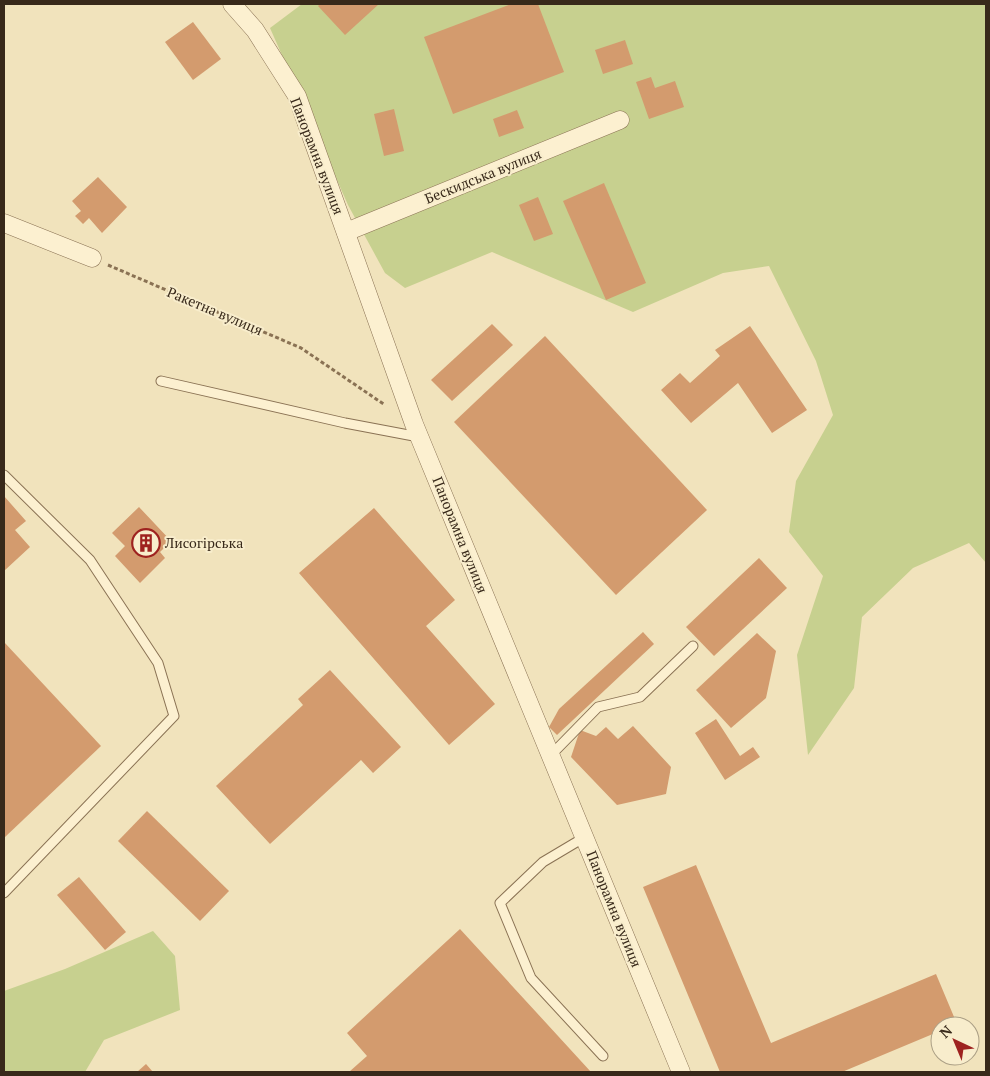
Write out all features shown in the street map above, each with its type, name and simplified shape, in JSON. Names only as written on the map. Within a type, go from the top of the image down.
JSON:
[{"type":"street","name":"Панорамна вулиця","points":[[232,4],[255,30],[296,96],[417,431],[680,1072]]},
{"type":"street","name":"Бескидська вулиця","points":[[346,232],[620,120]]},
{"type":"street","points":[[4,223],[92,258]]},
{"type":"lane","points":[[161,381],[345,424],[417,431]]},
{"type":"lane","points":[[4,476],[90,560],[158,663],[174,716],[4,892]]},
{"type":"lane","points":[[551,755],[598,708],[640,697],[693,646]]},
{"type":"lane","points":[[585,837],[543,862],[500,903],[531,978],[603,1056]]},
{"type":"path","name":"Ракетна вулиця","points":[[92,258],[301,348],[417,431]]},
{"type":"green space","points":[[302,4],[986,4],[986,563],[969,543],[913,568],[862,617],[854,688],[808,755],[797,655],[823,576],[789,532],[796,481],[833,415],[816,361],[769,266],[723,273],[633,312],[492,252],[405,288],[385,273],[348,205],[270,28]]},
{"type":"green space","points":[[153,931],[175,956],[180,1010],[104,1040],[85,1072],[4,1072],[4,991],[65,969]]},
{"type":"building","points":[[320,4],[379,4],[345,35],[318,6]]},
{"type":"building","points":[[511,4],[538,4],[564,72],[453,114],[424,37]]},
{"type":"building","points":[[193,22],[221,59],[193,80],[165,42]]},
{"type":"building","points":[[625,40],[633,64],[603,74],[595,50]]},
{"type":"building","points":[[651,77],[655,88],[675,81],[684,107],[649,119],[636,82]]},
{"type":"building","points":[[394,109],[404,151],[384,156],[374,114]]},
{"type":"building","points":[[517,110],[524,128],[499,137],[493,119]]},
{"type":"building","points":[[98,177],[127,207],[102,233],[89,218],[83,224],[75,216],[81,211],[72,201]]},
{"type":"building","points":[[604,183],[646,283],[606,300],[563,201]]},
{"type":"building","points":[[538,197],[553,234],[534,241],[519,205]]},
{"type":"building","points":[[492,324],[513,345],[452,401],[431,380]]},
{"type":"building","points":[[750,326],[807,410],[772,433],[738,383],[691,423],[661,390],[680,373],[690,383],[720,356],[715,350]]},
{"type":"building","points":[[545,336],[707,510],[616,595],[454,422]]},
{"type":"building","points":[[4,496],[26,521],[15,530],[30,547],[4,571]]},
{"type":"building","name":"Лисогірська","points":[[139,507],[171,541],[160,552],[165,558],[140,583],[115,556],[125,546],[112,533]]},
{"type":"building","points":[[374,508],[455,600],[426,626],[495,704],[449,745],[299,573]]},
{"type":"building","points":[[759,558],[787,588],[714,656],[686,627]]},
{"type":"building","points":[[643,632],[654,644],[557,735],[549,727],[559,709]]},
{"type":"building","points":[[757,633],[776,651],[766,698],[731,728],[696,690]]},
{"type":"building","points":[[4,642],[101,746],[4,838]]},
{"type":"building","points":[[330,670],[401,747],[373,773],[361,760],[270,844],[216,786],[303,705],[298,699]]},
{"type":"building","points":[[716,719],[740,756],[753,747],[760,757],[725,780],[695,733]]},
{"type":"building","points":[[633,726],[671,767],[666,794],[617,805],[571,757],[580,730],[596,736],[606,727],[618,739]]},
{"type":"building","points":[[147,811],[229,891],[200,921],[118,841]]},
{"type":"building","points":[[696,865],[771,1043],[936,974],[954,1016],[930,1016],[930,1035],[842,1072],[720,1072],[643,887]]},
{"type":"building","points":[[79,877],[126,932],[105,950],[57,895]]},
{"type":"building","points":[[460,929],[591,1072],[349,1072],[367,1056],[347,1033]]},
{"type":"building","points":[[146,1064],[153,1072],[137,1072]]},
{"type":"place","name":"Лисогірська","points":[[146,543]]}]
